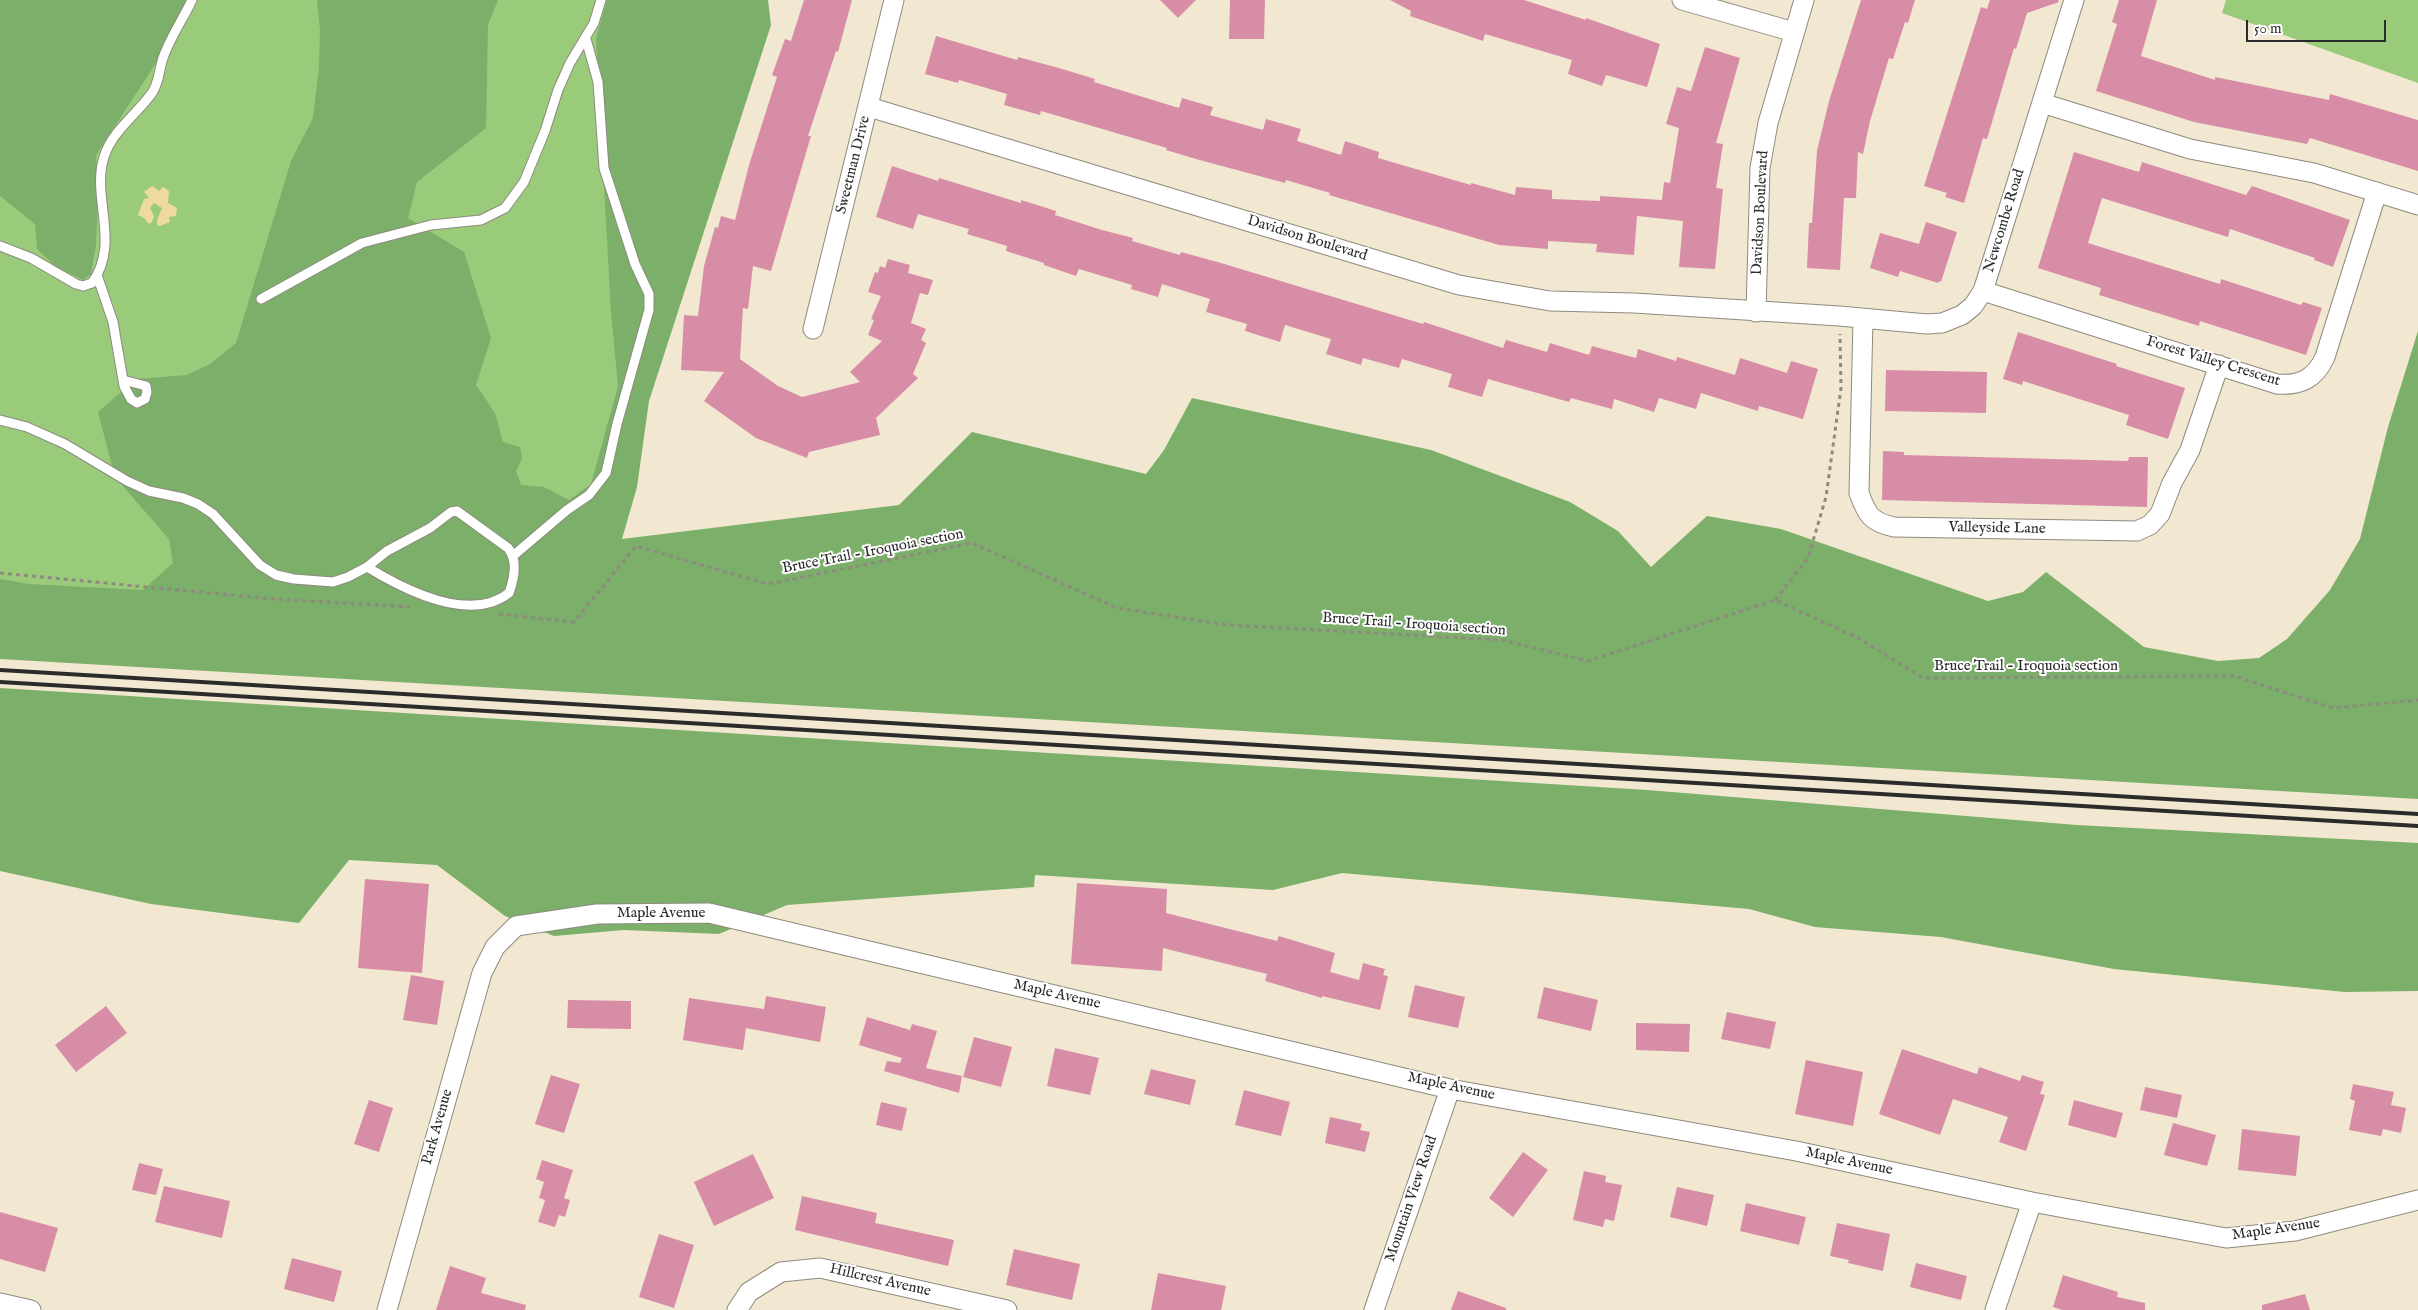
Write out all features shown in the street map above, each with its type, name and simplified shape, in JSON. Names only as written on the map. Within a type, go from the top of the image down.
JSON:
[{"type":"street","name":"Sweetman Drive","points":[[813,330],[894,0]]},
{"type":"street","points":[[1682,0],[1794,32]]},
{"type":"street","name":"Davidson Boulevard","points":[[1756,312],[1760,168],[1768,123],[1804,0]]},
{"type":"street","name":"Newcombe Road","points":[[1839,316],[1927,324],[1942,323],[1962,315],[1974,306],[1983,291],[2074,0]]},
{"type":"street","points":[[2042,102],[2190,149],[2314,173],[2418,205]]},
{"type":"street","name":"Davidson Boulevard","points":[[869,107],[1459,285],[1550,301],[1634,303],[1839,316]]},
{"type":"street","name":"Forest Valley Crescent","points":[[1983,291],[2277,384],[2290,385],[2302,382],[2312,376],[2325,358],[2377,192]]},
{"type":"street","name":"Valleyside Lane","points":[[1863,319],[1859,493],[1866,512],[1872,519],[1894,527],[2137,531],[2150,525],[2160,514],[2172,483],[2190,450],[2218,365]]},
{"type":"street","name":"Maple Avenue","points":[[495,947],[516,926],[597,914],[709,913],[1450,1089],[1796,1151],[2032,1202],[2226,1238],[2295,1231],[2418,1200]]},
{"type":"street","name":"Park Avenue","points":[[387,1310],[482,973],[495,947]]},
{"type":"street","name":"Mountain View Road","points":[[1374,1310],[1450,1089]]},
{"type":"street","points":[[1995,1310],[2032,1202]]},
{"type":"street","name":"Hillcrest Avenue","points":[[736,1310],[749,1292],[781,1272],[820,1268],[1007,1310]]},
{"type":"street","points":[[0,1303],[31,1310]]},
{"type":"lane","points":[[0,246],[31,258],[76,284],[86,286],[92,283],[103,262],[102,183],[104,158],[112,140],[152,92],[157,82],[163,56],[192,0]]},
{"type":"lane","points":[[261,299],[362,243],[431,225],[482,220],[505,208],[524,182],[563,78],[594,23],[600,0]]},
{"type":"lane","points":[[514,555],[567,510],[589,495],[606,473],[616,424],[649,310],[649,294],[633,259],[604,168],[598,82],[586,39]]},
{"type":"lane","points":[[97,275],[114,322],[123,380]]},
{"type":"lane","points":[[0,420],[27,427],[65,444],[127,481],[149,491],[182,498],[198,504],[213,514],[260,564],[276,575],[311,582],[333,582],[366,567],[387,552],[430,528],[450,512],[457,511],[504,544],[514,555],[514,571],[509,593],[490,603],[465,605],[440,601],[397,584],[366,567]]},
{"type":"path","points":[[1774,600],[1808,558],[1826,497],[1841,388],[1839,316]]},
{"type":"path","name":"Bruce Trail - Iroquoia section","points":[[636,546],[768,584],[972,543],[1117,608],[1228,625],[1502,640],[1588,661],[1774,600],[1858,638],[1923,678],[2234,676],[2334,708],[2418,700]]},
{"type":"green space","points":[[0,0],[766,0],[573,614],[0,585]]},
{"type":"green space","points":[[0,0],[187,0],[158,60],[96,155],[98,199],[96,245],[91,274],[83,280],[55,266],[37,249],[35,224],[0,196]]},
{"type":"green space","points":[[317,0],[498,0],[488,25],[486,128],[417,182],[408,218],[464,252],[491,338],[476,385],[495,413],[503,442],[520,447],[522,459],[516,471],[521,485],[544,487],[569,500],[591,484],[618,386],[611,312],[596,38],[607,0],[768,0],[771,25],[649,401],[637,487],[622,539],[899,505],[972,432],[1146,474],[1164,450],[1192,398],[1431,450],[1570,502],[1618,531],[1651,567],[1707,516],[1781,529],[1988,601],[2023,592],[2046,572],[2144,647],[2218,661],[2259,658],[2287,639],[2330,590],[2360,539],[2388,427],[2418,331],[2418,799],[0,659],[0,579],[29,584],[143,590],[173,563],[169,539],[115,477],[98,412],[136,379],[187,375],[210,364],[236,343],[291,161],[313,118],[319,67],[320,30]]},
{"type":"green space","points":[[2226,0],[2418,0],[2418,83],[2222,13]]},
{"type":"green space","points":[[0,688],[1647,790],[2077,825],[2418,843],[2418,991],[2345,992],[2114,969],[1941,937],[1815,927],[1749,909],[1342,873],[1273,890],[1035,875],[1034,887],[787,905],[719,934],[624,930],[554,936],[505,916],[437,865],[349,860],[299,923],[151,904],[0,871]]},
{"type":"sand","points":[[152,186],[159,191],[163,187],[169,191],[168,203],[177,208],[176,216],[169,217],[170,222],[160,226],[157,225],[157,220],[162,208],[154,203],[150,208],[154,216],[152,222],[149,224],[138,215],[144,199],[149,198],[144,192]]},
{"type":"building","points":[[804,0],[852,0],[838,52],[836,51],[808,136],[811,136],[771,271],[753,266],[748,309],[743,308],[740,359],[778,386],[802,397],[860,382],[850,372],[882,341],[868,335],[874,320],[871,319],[881,296],[868,292],[875,272],[878,273],[880,266],[885,268],[888,259],[910,265],[908,273],[933,280],[928,295],[920,293],[911,323],[926,329],[921,340],[926,343],[913,374],[918,378],[876,418],[880,435],[809,452],[807,458],[756,438],[704,401],[724,372],[681,370],[684,315],[698,316],[704,266],[715,227],[718,228],[721,216],[735,220],[749,165],[777,77],[772,75],[785,39],[791,41]]},
{"type":"building","points":[[1160,0],[1196,0],[1178,18]]},
{"type":"building","points":[[1230,0],[1265,0],[1264,39],[1229,39]]},
{"type":"building","points":[[1390,0],[1524,0],[1586,20],[1586,18],[1660,44],[1647,87],[1606,75],[1602,86],[1568,74],[1572,60],[1485,34],[1483,41],[1410,16],[1411,11]]},
{"type":"building","points":[[1861,0],[1915,0],[1908,23],[1905,22],[1893,59],[1889,58],[1870,121],[1863,154],[1858,152],[1856,198],[1844,198],[1840,270],[1807,268],[1809,223],[1812,223],[1817,151],[1829,101]]},
{"type":"building","points":[[1990,0],[2058,0],[2059,2],[2027,13],[2016,49],[2014,48],[1987,139],[1983,138],[1964,203],[1945,197],[1947,193],[1924,186],[1981,7],[1987,9]]},
{"type":"building","points":[[2119,0],[2157,0],[2141,56],[2215,80],[2215,77],[2329,100],[2330,94],[2418,120],[2418,171],[2310,138],[2307,144],[2194,122],[2096,91],[2117,24],[2112,22]]},
{"type":"building","points":[[936,36],[1017,60],[1018,57],[1059,68],[1095,79],[1094,82],[1179,108],[1182,98],[1213,107],[1210,115],[1263,130],[1266,119],[1301,129],[1297,141],[1341,155],[1345,141],[1379,152],[1378,158],[1471,185],[1471,183],[1515,195],[1516,187],[1552,190],[1552,199],[1600,201],[1600,196],[1662,200],[1664,182],[1670,183],[1679,128],[1666,124],[1677,87],[1691,91],[1705,47],[1740,58],[1716,143],[1723,144],[1716,188],[1723,189],[1715,269],[1679,267],[1683,221],[1637,216],[1634,255],[1596,252],[1597,244],[1548,241],[1548,249],[1499,245],[1329,195],[1330,193],[1286,180],[1285,183],[1196,159],[1166,150],[1167,148],[1041,111],[1040,115],[1004,105],[1007,94],[959,80],[958,83],[925,74]]},
{"type":"building","points":[[2074,152],[2139,172],[2142,162],[2246,195],[2252,186],[2350,220],[2333,267],[2314,260],[2315,258],[2230,229],[2228,237],[2102,198],[2088,243],[2220,284],[2221,279],[2301,305],[2303,302],[2322,308],[2306,355],[2200,321],[2199,326],[2099,295],[2101,288],[2038,268]]},
{"type":"building","points":[[892,166],[938,181],[939,178],[1021,203],[1021,200],[1056,211],[1055,215],[1133,238],[1132,241],[1180,255],[1181,252],[1221,263],[1423,324],[1424,322],[1503,348],[1506,340],[1547,352],[1550,343],[1589,355],[1592,346],[1636,358],[1638,349],[1676,361],[1677,357],[1735,375],[1740,358],[1787,373],[1791,361],[1818,369],[1803,419],[1759,406],[1758,411],[1701,393],[1696,409],[1659,398],[1654,412],[1614,399],[1612,409],[1571,398],[1569,402],[1488,379],[1482,397],[1448,387],[1452,374],[1402,359],[1399,368],[1363,358],[1361,365],[1326,354],[1331,339],[1285,325],[1280,342],[1245,331],[1247,324],[1206,312],[1210,299],[1162,284],[1158,297],[1131,289],[1132,285],[1079,269],[1076,276],[1044,265],[1044,263],[1006,251],[1007,246],[967,234],[969,229],[918,214],[913,229],[876,217]]},
{"type":"building","points":[[1926,222],[1957,232],[1941,282],[1939,281],[1938,283],[1900,271],[1898,277],[1870,268],[1880,233],[1919,244]]},
{"type":"building","points":[[2018,332],[2185,388],[2168,439],[2126,425],[2129,415],[2023,381],[2022,385],[2003,379]]},
{"type":"building","points":[[1886,370],[1987,372],[1986,413],[1885,411]]},
{"type":"building","points":[[1883,451],[1904,452],[1904,455],[2128,461],[2129,457],[2148,457],[2147,507],[1882,500]]},
{"type":"building","points":[[365,879],[429,884],[422,973],[358,968]]},
{"type":"building","points":[[1077,883],[1167,889],[1166,913],[1277,941],[1279,936],[1335,953],[1330,972],[1359,980],[1363,963],[1385,969],[1383,975],[1388,976],[1380,1010],[1322,996],[1322,998],[1265,981],[1267,974],[1163,948],[1162,971],[1071,964]]},
{"type":"building","points":[[411,975],[444,981],[437,1025],[403,1020]]},
{"type":"building","points":[[1415,985],[1465,997],[1458,1028],[1408,1017]]},
{"type":"building","points":[[1544,987],[1598,1000],[1591,1031],[1537,1018]]},
{"type":"building","points":[[766,996],[826,1007],[820,1042],[746,1028],[743,1050],[683,1040],[689,998],[764,1009]]},
{"type":"building","points":[[568,1000],[631,1001],[631,1029],[567,1028]]},
{"type":"building","points":[[106,1006],[127,1033],[76,1072],[55,1045]]},
{"type":"building","points":[[1727,1012],[1776,1022],[1770,1049],[1721,1039]]},
{"type":"building","points":[[867,1017],[910,1030],[912,1024],[937,1031],[926,1068],[962,1076],[959,1093],[884,1071],[887,1061],[900,1063],[902,1058],[859,1045]]},
{"type":"building","points":[[1636,1023],[1690,1024],[1689,1052],[1636,1050]]},
{"type":"building","points":[[974,1037],[1012,1047],[1001,1087],[963,1077]]},
{"type":"building","points":[[1055,1048],[1099,1058],[1090,1095],[1047,1086]]},
{"type":"building","points":[[1902,1049],[1977,1074],[1979,1067],[2020,1081],[2022,1075],[2044,1082],[2040,1094],[2045,1095],[2026,1151],[1999,1142],[2008,1117],[1953,1099],[1940,1135],[1879,1114]]},
{"type":"building","points":[[1806,1060],[1863,1072],[1853,1126],[1795,1114]]},
{"type":"building","points":[[1151,1069],[1196,1080],[1190,1105],[1144,1094]]},
{"type":"building","points":[[551,1075],[580,1084],[564,1133],[535,1124]]},
{"type":"building","points":[[2353,1084],[2394,1092],[2391,1105],[2406,1108],[2401,1133],[2383,1129],[2381,1136],[2349,1130],[2355,1101],[2350,1099]]},
{"type":"building","points":[[2145,1087],[2182,1095],[2177,1118],[2140,1110]]},
{"type":"building","points":[[1244,1090],[1290,1102],[1281,1136],[1235,1125]]},
{"type":"building","points":[[369,1100],[393,1108],[379,1152],[354,1144]]},
{"type":"building","points":[[2074,1100],[2123,1113],[2116,1138],[2068,1125]]},
{"type":"building","points":[[881,1102],[907,1108],[902,1131],[876,1125]]},
{"type":"building","points":[[1330,1117],[1362,1124],[1360,1130],[1370,1132],[1365,1152],[1325,1143]]},
{"type":"building","points":[[2173,1123],[2216,1135],[2207,1166],[2164,1155]]},
{"type":"building","points":[[2242,1129],[2300,1136],[2296,1176],[2238,1170]]},
{"type":"building","points":[[1523,1152],[1548,1170],[1513,1217],[1489,1198]]},
{"type":"building","points":[[753,1154],[774,1198],[714,1226],[694,1182]]},
{"type":"building","points":[[542,1160],[573,1170],[564,1198],[570,1200],[565,1217],[559,1215],[555,1227],[538,1222],[545,1200],[539,1198],[544,1182],[536,1179]]},
{"type":"building","points":[[139,1163],[163,1169],[156,1195],[132,1190]]},
{"type":"building","points":[[1584,1171],[1606,1176],[1605,1182],[1622,1185],[1614,1221],[1605,1219],[1603,1227],[1573,1220]]},
{"type":"building","points":[[164,1186],[230,1201],[222,1238],[155,1222]]},
{"type":"building","points":[[1677,1187],[1714,1195],[1707,1226],[1670,1217]]},
{"type":"building","points":[[802,1196],[877,1213],[875,1223],[954,1240],[948,1266],[795,1230]]},
{"type":"building","points":[[1746,1203],[1806,1217],[1799,1245],[1740,1231]]},
{"type":"building","points":[[0,1212],[58,1228],[45,1272],[0,1259]]},
{"type":"building","points":[[1837,1223],[1890,1234],[1883,1271],[1848,1263],[1849,1260],[1830,1256]]},
{"type":"building","points":[[659,1234],[694,1245],[674,1308],[639,1297]]},
{"type":"building","points":[[1014,1249],[1080,1264],[1072,1300],[1006,1285]]},
{"type":"building","points":[[292,1258],[342,1271],[334,1302],[284,1289]]},
{"type":"building","points":[[1916,1263],[1967,1276],[1961,1300],[1910,1287]]},
{"type":"building","points":[[450,1266],[486,1278],[481,1293],[526,1305],[525,1310],[436,1310]]},
{"type":"building","points":[[1158,1273],[1226,1286],[1221,1310],[1151,1310]]},
{"type":"building","points":[[2063,1275],[2118,1292],[2117,1297],[2145,1303],[2145,1310],[2062,1310],[2053,1307]]},
{"type":"building","points":[[1458,1291],[1506,1308],[1506,1310],[1451,1310]]},
{"type":"building","points":[[2305,1294],[2310,1310],[2262,1310],[2262,1305]]},
{"type":"railway","points":[[0,670],[2418,814]]},
{"type":"railway","points":[[0,682],[2418,826]]}]
